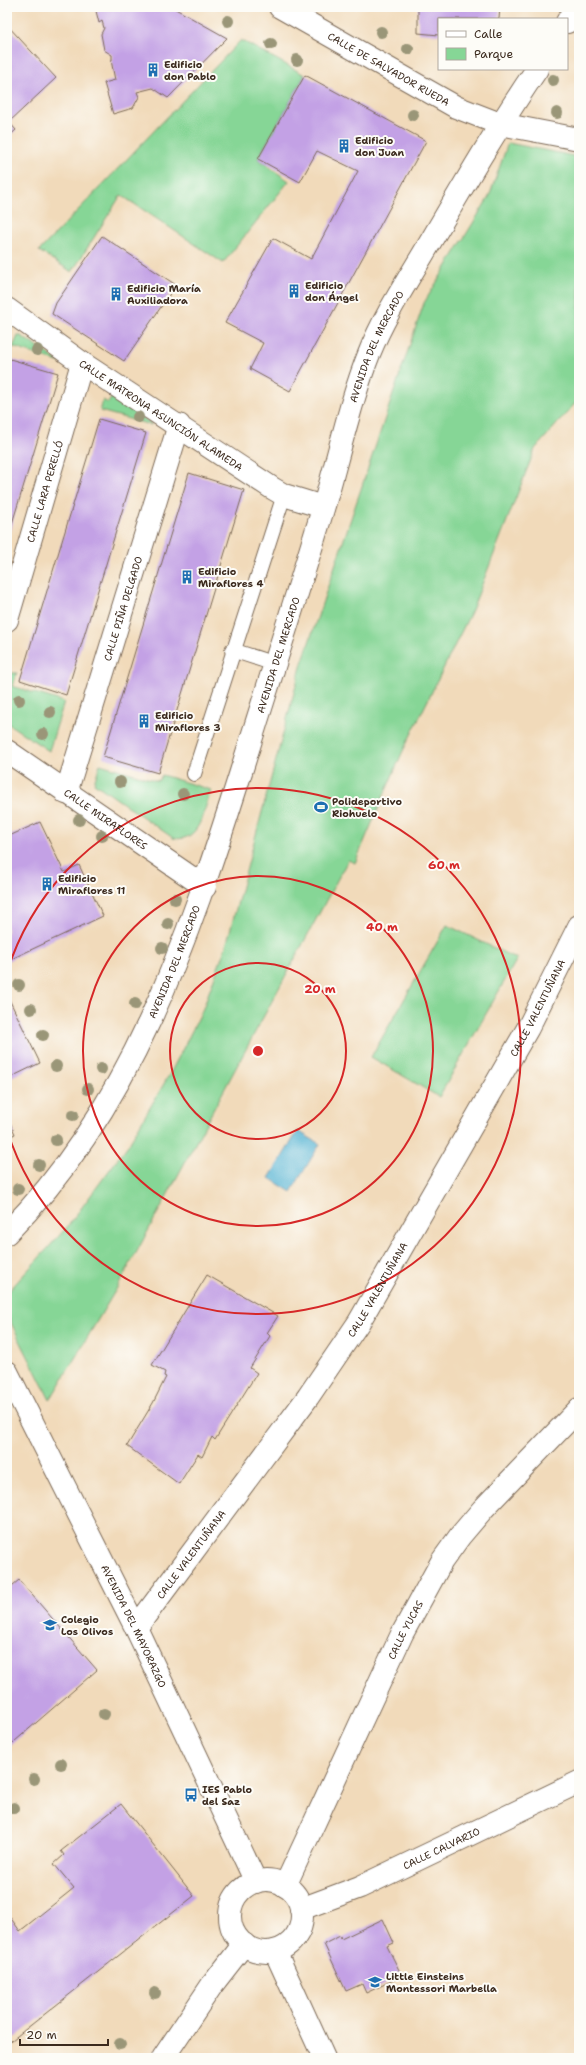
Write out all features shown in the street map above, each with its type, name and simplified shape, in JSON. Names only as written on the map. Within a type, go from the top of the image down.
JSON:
[{"type":"street","name":"CALLE DE SALVADOR RUEDA","points":[[280,7],[456,107],[500,124],[579,139]]},
{"type":"street","points":[[568,20],[576,7]]},
{"type":"street","name":"AVENIDA DEL MERCADO","points":[[7,1233],[26,1214],[51,1183],[105,1106],[151,1020],[205,887],[276,664],[369,352],[407,281],[500,124],[536,70]]},
{"type":"street","name":"CALLE MATRONA ASUNCIÓN ALAMEDA","points":[[7,308],[82,362],[284,494],[323,507]]},
{"type":"street","name":"CALLE LARA PERELLÓ","points":[[7,620],[82,362]]},
{"type":"street","name":"CALLE PIÑA DELGADO","points":[[66,793],[179,425]]},
{"type":"street","name":"CALLE MIRAFLORES","points":[[7,751],[66,793],[205,887]]},
{"type":"street","name":"CALLE VALENTUÑANA","points":[[136,1628],[308,1397],[359,1322],[528,1028],[579,926]]},
{"type":"street","name":"AVENIDA DEL MAYORAZGO","points":[[7,1372],[136,1628],[256,1882]]},
{"type":"street","name":"CALLE YUCAS","points":[[285,1886],[402,1634],[442,1561],[460,1536],[483,1509],[579,1409]]},
{"type":"street","name":"CALLE CALVARIO","points":[[301,1909],[360,1887],[579,1782]]},
{"type":"street","points":[[256,1882],[276,1882],[285,1886],[292,1892],[301,1909],[299,1930],[293,1940],[285,1947],[275,1951],[252,1951],[236,1936],[230,1915],[232,1903],[238,1894],[256,1882]]},
{"type":"street","points":[[163,2058],[212,1985],[244,1944]]},
{"type":"street","points":[[275,1951],[324,2058]]},
{"type":"lane","points":[[194,774],[232,650],[284,494]]},
{"type":"lane","points":[[232,650],[276,664]]},
{"type":"green space","points":[[241,40],[305,75],[258,159],[289,181],[223,263],[121,195],[72,272],[39,251]]},
{"type":"green space","name":"Polideportivo Riohuelo","points":[[508,143],[579,157],[579,399],[535,449],[472,610],[402,753],[355,863],[348,860],[121,1281],[50,1400],[7,1315],[7,1293],[68,1226],[128,1145],[172,1070],[202,1011],[226,946],[302,663],[424,303],[489,197]]},
{"type":"green space","points":[[18,336],[21,336],[61,363],[13,347]]},
{"type":"green space","points":[[112,397],[151,423],[151,425],[100,411],[103,400],[108,403]]},
{"type":"green space","points":[[10,673],[17,673],[12,686],[64,702],[49,751],[7,723],[7,676]]},
{"type":"green space","points":[[100,764],[158,781],[162,775],[211,790],[200,823],[189,836],[173,838],[94,783]]},
{"type":"green space","points":[[447,925],[517,959],[439,1097],[371,1057]]},
{"type":"water","points":[[298,1131],[320,1144],[291,1192],[269,1178]]},
{"type":"building","name":"Edificio don Pablo","points":[[95,7],[172,7],[227,38],[168,98],[153,88],[137,92],[139,97],[133,108],[113,114],[104,83],[115,80],[111,60],[112,55],[104,50],[101,34],[104,28],[102,21],[99,23]]},
{"type":"building","points":[[418,7],[500,7],[499,18],[438,18],[438,35],[418,33]]},
{"type":"building","points":[[7,25],[56,78],[9,122],[16,130],[7,138]]},
{"type":"building","points":[[305,75],[426,141],[290,391],[250,369],[263,343],[225,323],[273,238],[311,259],[358,171],[317,151],[300,182],[258,159]]},
{"type":"building","name":"Edificio María Auxiliadora","points":[[102,236],[176,285],[124,361],[52,314],[56,303]]},
{"type":"building","points":[[10,359],[58,373],[7,540],[7,370]]},
{"type":"building","points":[[99,419],[146,433],[66,695],[20,680]]},
{"type":"building","points":[[189,473],[244,490],[158,773],[103,757]]},
{"type":"building","name":"Edificio Miraflores 11","points":[[40,822],[64,872],[79,865],[103,916],[7,961],[7,837]]},
{"type":"building","points":[[7,995],[40,1063],[7,1079]]},
{"type":"building","points":[[7,1116],[15,1134],[7,1138]]},
{"type":"building","points":[[207,1275],[278,1316],[267,1333],[270,1336],[250,1368],[257,1373],[215,1440],[212,1437],[202,1457],[198,1454],[179,1484],[127,1446],[153,1403],[166,1377],[164,1376],[165,1372],[152,1365]]},
{"type":"building","points":[[19,1580],[97,1670],[7,1748],[7,1590]]},
{"type":"building","points":[[121,1804],[194,1896],[7,2044],[7,1913],[20,1931],[74,1888],[54,1864],[64,1855],[61,1851]]},
{"type":"building","points":[[383,1919],[394,1943],[387,1946],[402,1976],[366,1993],[362,1984],[346,1991],[324,1944],[340,1936],[341,1939]]},
{"type":"place","name":"Edificio don Pablo","points":[[153,70]]},
{"type":"place","name":"Edificio don Juan","points":[[344,146]]},
{"type":"place","name":"Edificio don Ángel","points":[[294,291]]},
{"type":"place","name":"Edificio María Auxiliadora","points":[[116,294]]},
{"type":"place","name":"Edificio Miraflores 4","points":[[187,577]]},
{"type":"place","name":"Edificio Miraflores 3","points":[[144,721]]},
{"type":"place","name":"Polideportivo Riohuelo","points":[[321,807]]},
{"type":"place","name":"Edificio Miraflores 11","points":[[47,884]]},
{"type":"place","name":"Colegio Los Olivos","points":[[50,1625]]},
{"type":"place","name":"IES Pablo del Saz","points":[[191,1795]]},
{"type":"place","name":"Little Einsteins Montessori Marbella","points":[[375,1982]]}]
